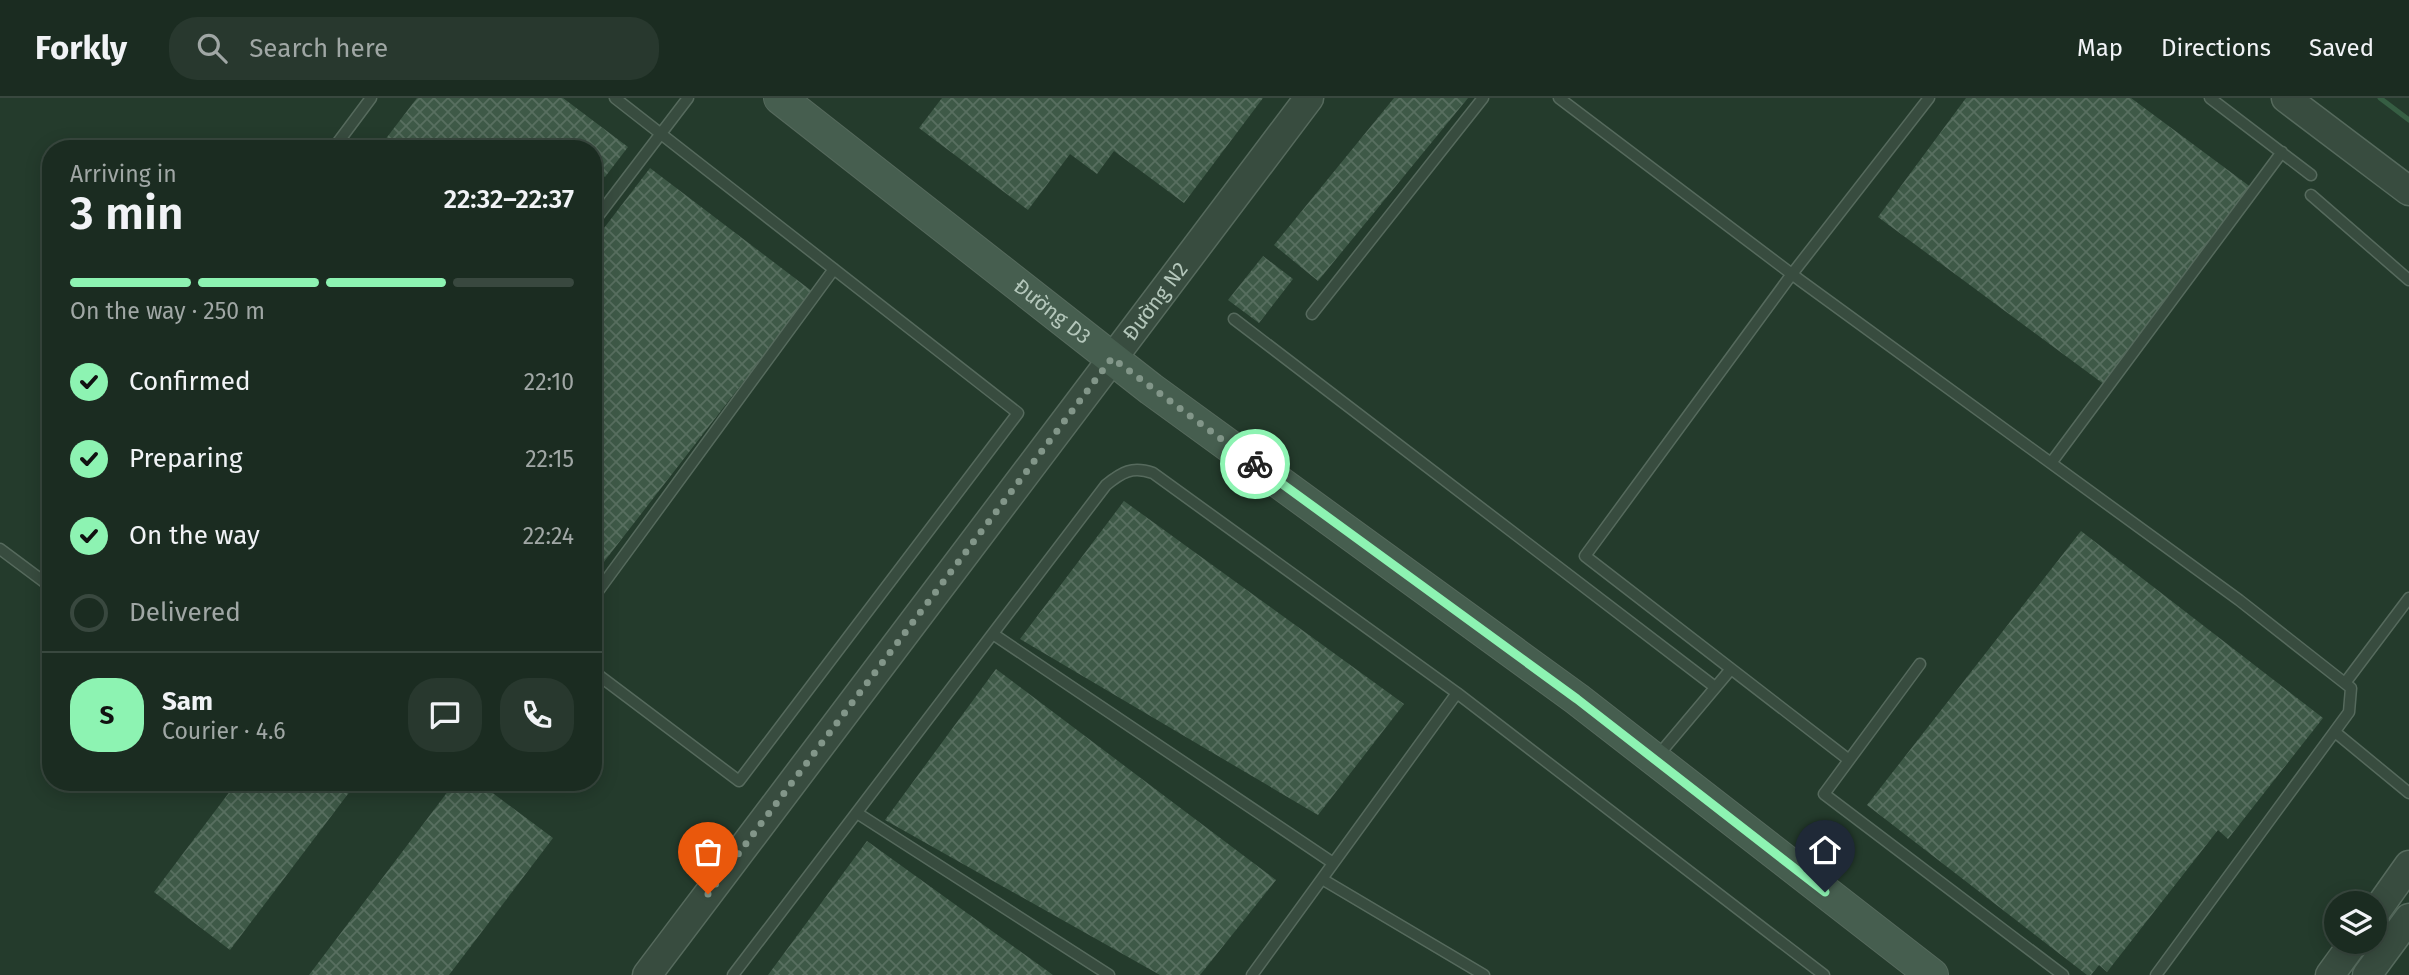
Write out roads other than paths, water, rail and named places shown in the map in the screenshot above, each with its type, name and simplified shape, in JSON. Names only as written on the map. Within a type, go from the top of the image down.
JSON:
[{"type":"main road","name":"Đường D3","points":[[780,98],[1112,358],[1577,699],[1932,975]]},
{"type":"street","name":"Đường N2","points":[[647,975],[1309,98]]},
{"type":"street","points":[[2286,98],[2409,191]]},
{"type":"street","points":[[2387,896],[2409,865]]},
{"type":"street","points":[[2367,975],[2409,918]]},
{"type":"street","points":[[2330,975],[2345,954]]},
{"type":"lane","points":[[340,140],[371,98]]},
{"type":"lane","points":[[602,678],[740,781],[1018,413],[615,98]]},
{"type":"lane","points":[[602,211],[688,98]]},
{"type":"lane","points":[[1312,314],[1483,98]]},
{"type":"lane","points":[[1559,98],[1793,274],[2239,600],[2351,688],[2349,712],[2156,975]]},
{"type":"lane","points":[[1849,760],[1585,556],[1793,274],[1929,98]]},
{"type":"lane","points":[[2210,98],[2311,175]]},
{"type":"lane","points":[[2051,463],[2282,152]]},
{"type":"lane","points":[[2311,195],[2409,280]]},
{"type":"lane","points":[[602,586],[834,269]]},
{"type":"lane","points":[[1234,319],[1715,687]]},
{"type":"lane","points":[[733,975],[1106,485],[1129,469],[1142,469],[1165,481],[1457,693],[1824,975]]},
{"type":"lane","points":[[0,549],[42,580]]},
{"type":"lane","points":[[2345,683],[2409,598]]},
{"type":"lane","points":[[993,634],[1333,863]]},
{"type":"lane","points":[[1920,664],[1824,794],[2063,975]]},
{"type":"lane","points":[[1655,759],[1731,669]]},
{"type":"lane","points":[[1252,975],[1457,693]]},
{"type":"lane","points":[[2335,732],[2409,793]]},
{"type":"lane","points":[[857,813],[1109,975]]},
{"type":"lane","points":[[1322,879],[1485,975]]},
{"type":"waterway","points":[[2380,98],[2409,120]]}]
